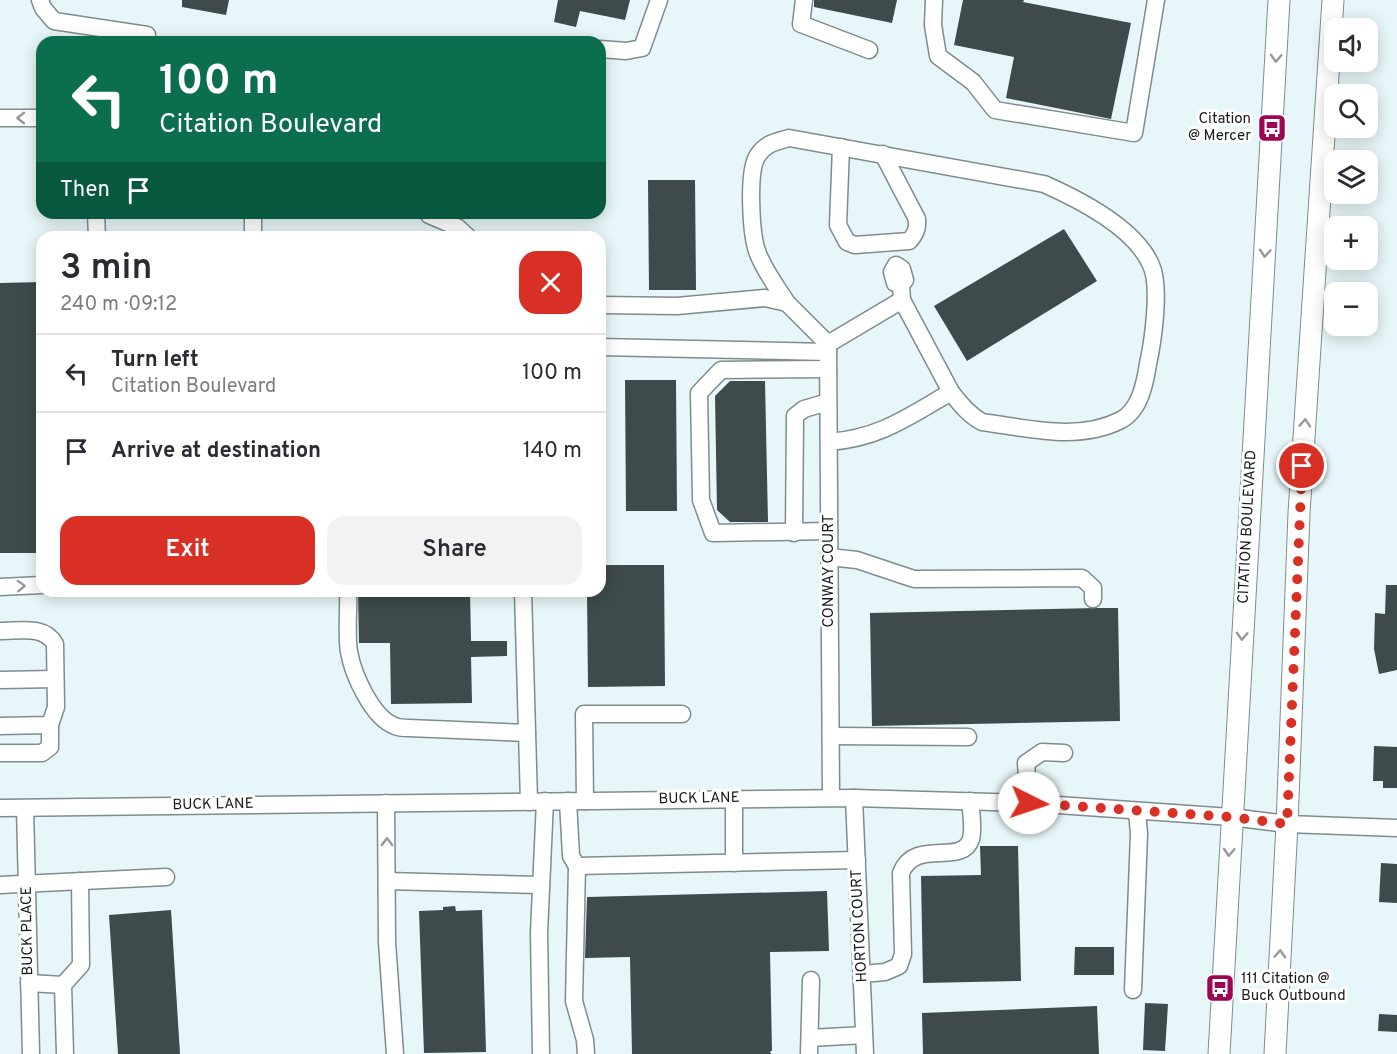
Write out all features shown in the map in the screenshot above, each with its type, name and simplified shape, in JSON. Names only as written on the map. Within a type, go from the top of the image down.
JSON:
[{"type":"main road","name":"CITATION BOULEVARD","points":[[1219,1054],[1279,0]]},
{"type":"main road","points":[[1275,1054],[1299,513],[1333,0]]},
{"type":"street","points":[[40,0],[43,8],[54,21],[147,35]]},
{"type":"street","points":[[606,49],[626,51],[642,48],[658,0]]},
{"type":"street","points":[[804,0],[801,24],[869,50]]},
{"type":"street","points":[[934,0],[933,25],[938,56],[973,82],[995,110],[1134,133],[1156,0]]},
{"type":"street","points":[[0,118],[36,118]]},
{"type":"street","points":[[828,355],[787,303],[757,251],[751,224],[752,180],[756,157],[768,144],[789,138],[1044,184],[1071,196],[1108,218],[1139,246],[1151,265],[1155,283],[1151,349],[1144,386],[1135,406],[1124,419],[1105,426],[1071,433],[982,422],[964,409],[951,393],[901,292]]},
{"type":"street","points":[[841,147],[838,225],[847,242],[855,245],[909,241],[918,226],[910,203],[883,154]]},
{"type":"street","points":[[439,219],[457,226],[462,231]]},
{"type":"street","points":[[829,531],[713,533],[701,500],[699,393],[721,370],[828,355],[901,292],[905,280],[902,269],[896,265],[891,242]]},
{"type":"street","points":[[606,305],[677,306],[765,298],[787,303]]},
{"type":"street","points":[[606,347],[828,355]]},
{"type":"street","name":"CONWAY COURT","points":[[828,355],[831,797]]},
{"type":"street","points":[[829,442],[854,440],[885,429],[951,393]]},
{"type":"street","points":[[794,533],[795,416],[804,409],[828,402]]},
{"type":"street","points":[[829,557],[857,560],[914,579],[1082,578],[1093,588],[1093,599]]},
{"type":"street","points":[[0,587],[36,585]]},
{"type":"street","points":[[348,597],[349,652],[368,700],[379,715],[394,726],[409,728],[527,733]]},
{"type":"street","points":[[523,597],[527,733],[537,801],[541,885],[539,933],[542,1054]]},
{"type":"street","points":[[0,631],[40,631],[50,636],[55,644],[56,707],[50,725],[50,747],[42,753],[0,753]]},
{"type":"street","points":[[0,680],[55,679]]},
{"type":"street","points":[[586,1054],[585,1040],[574,1001],[577,866],[571,856],[584,714],[682,714]]},
{"type":"street","points":[[0,726],[50,725]]},
{"type":"street","points":[[831,736],[968,737]]},
{"type":"street","points":[[1029,803],[1026,763],[1042,752],[1064,753]]},
{"type":"street","name":"BUCK LANE","points":[[0,808],[831,797],[1029,803],[1231,817],[1287,824],[1397,828]]},
{"type":"street","name":"HORTON COURT","points":[[854,798],[865,1054]]},
{"type":"street","points":[[734,799],[734,863]]},
{"type":"street","points":[[862,974],[885,972],[899,966],[903,954],[901,873],[905,863],[918,856],[957,852],[968,844],[971,838],[970,801]]},
{"type":"street","points":[[386,803],[387,942],[394,1054]]},
{"type":"street","name":"BUCK PLACE","points":[[25,808],[31,1054]]},
{"type":"street","points":[[1133,990],[1137,811]]},
{"type":"street","points":[[577,866],[857,860]]},
{"type":"street","points":[[0,885],[166,877]]},
{"type":"street","points":[[66,1054],[63,985],[81,965],[80,881]]},
{"type":"street","points":[[387,881],[541,885]]},
{"type":"street","points":[[812,980],[809,1046],[864,1035]]},
{"type":"street","points":[[29,983],[63,985]]},
{"type":"building","points":[[182,0],[229,0],[226,15],[182,7]]},
{"type":"building","points":[[558,0],[630,0],[625,20],[580,11],[576,27],[554,22]]},
{"type":"building","points":[[814,0],[897,0],[892,23],[814,7]]},
{"type":"building","points":[[963,0],[1024,0],[1023,2],[1131,23],[1111,119],[1006,98],[1014,57],[954,45]]},
{"type":"building","points":[[648,180],[695,180],[696,290],[649,290]]},
{"type":"building","points":[[1064,229],[1097,281],[967,361],[934,306]]},
{"type":"building","points":[[36,282],[36,553],[0,553],[0,283]]},
{"type":"building","points":[[625,380],[676,380],[677,511],[626,511]]},
{"type":"building","points":[[730,381],[765,381],[768,522],[730,522],[717,510],[715,396]]},
{"type":"building","points":[[606,565],[664,565],[665,686],[588,687],[587,597],[606,597]]},
{"type":"building","points":[[1386,585],[1397,585],[1397,670],[1379,674],[1374,649],[1375,613],[1385,614]]},
{"type":"building","points":[[358,597],[470,597],[471,641],[507,641],[507,656],[471,657],[472,703],[391,704],[390,643],[359,643]]},
{"type":"building","points":[[1118,608],[1120,721],[872,726],[870,613]]},
{"type":"building","points":[[1374,746],[1397,747],[1397,788],[1383,788],[1383,781],[1373,781]]},
{"type":"building","points":[[980,846],[1018,846],[1021,981],[923,983],[921,876],[981,875]]},
{"type":"building","points":[[1381,863],[1397,864],[1397,903],[1379,902]]},
{"type":"building","points":[[827,891],[829,951],[770,952],[771,1054],[632,1054],[630,957],[585,958],[587,897]]},
{"type":"building","points":[[455,906],[456,911],[482,910],[486,1052],[424,1053],[419,911],[443,910],[443,907]]},
{"type":"building","points":[[171,910],[180,1054],[118,1054],[109,915]]},
{"type":"building","points":[[1075,947],[1114,947],[1114,975],[1074,975]]},
{"type":"building","points":[[1145,1003],[1168,1004],[1165,1051],[1143,1050]]},
{"type":"building","points":[[1097,1006],[1099,1054],[923,1054],[922,1013]]},
{"type":"building","points":[[1379,1014],[1397,1015],[1397,1032],[1378,1031]]},
{"type":"place","name":"Citation @ Mercer","points":[[1272,128]]},
{"type":"place","name":"111 Citation @ Buck Outbound","points":[[1220,988]]},
{"type":"route","points":[[1029,803],[1231,817],[1287,824],[1302,466]]}]
